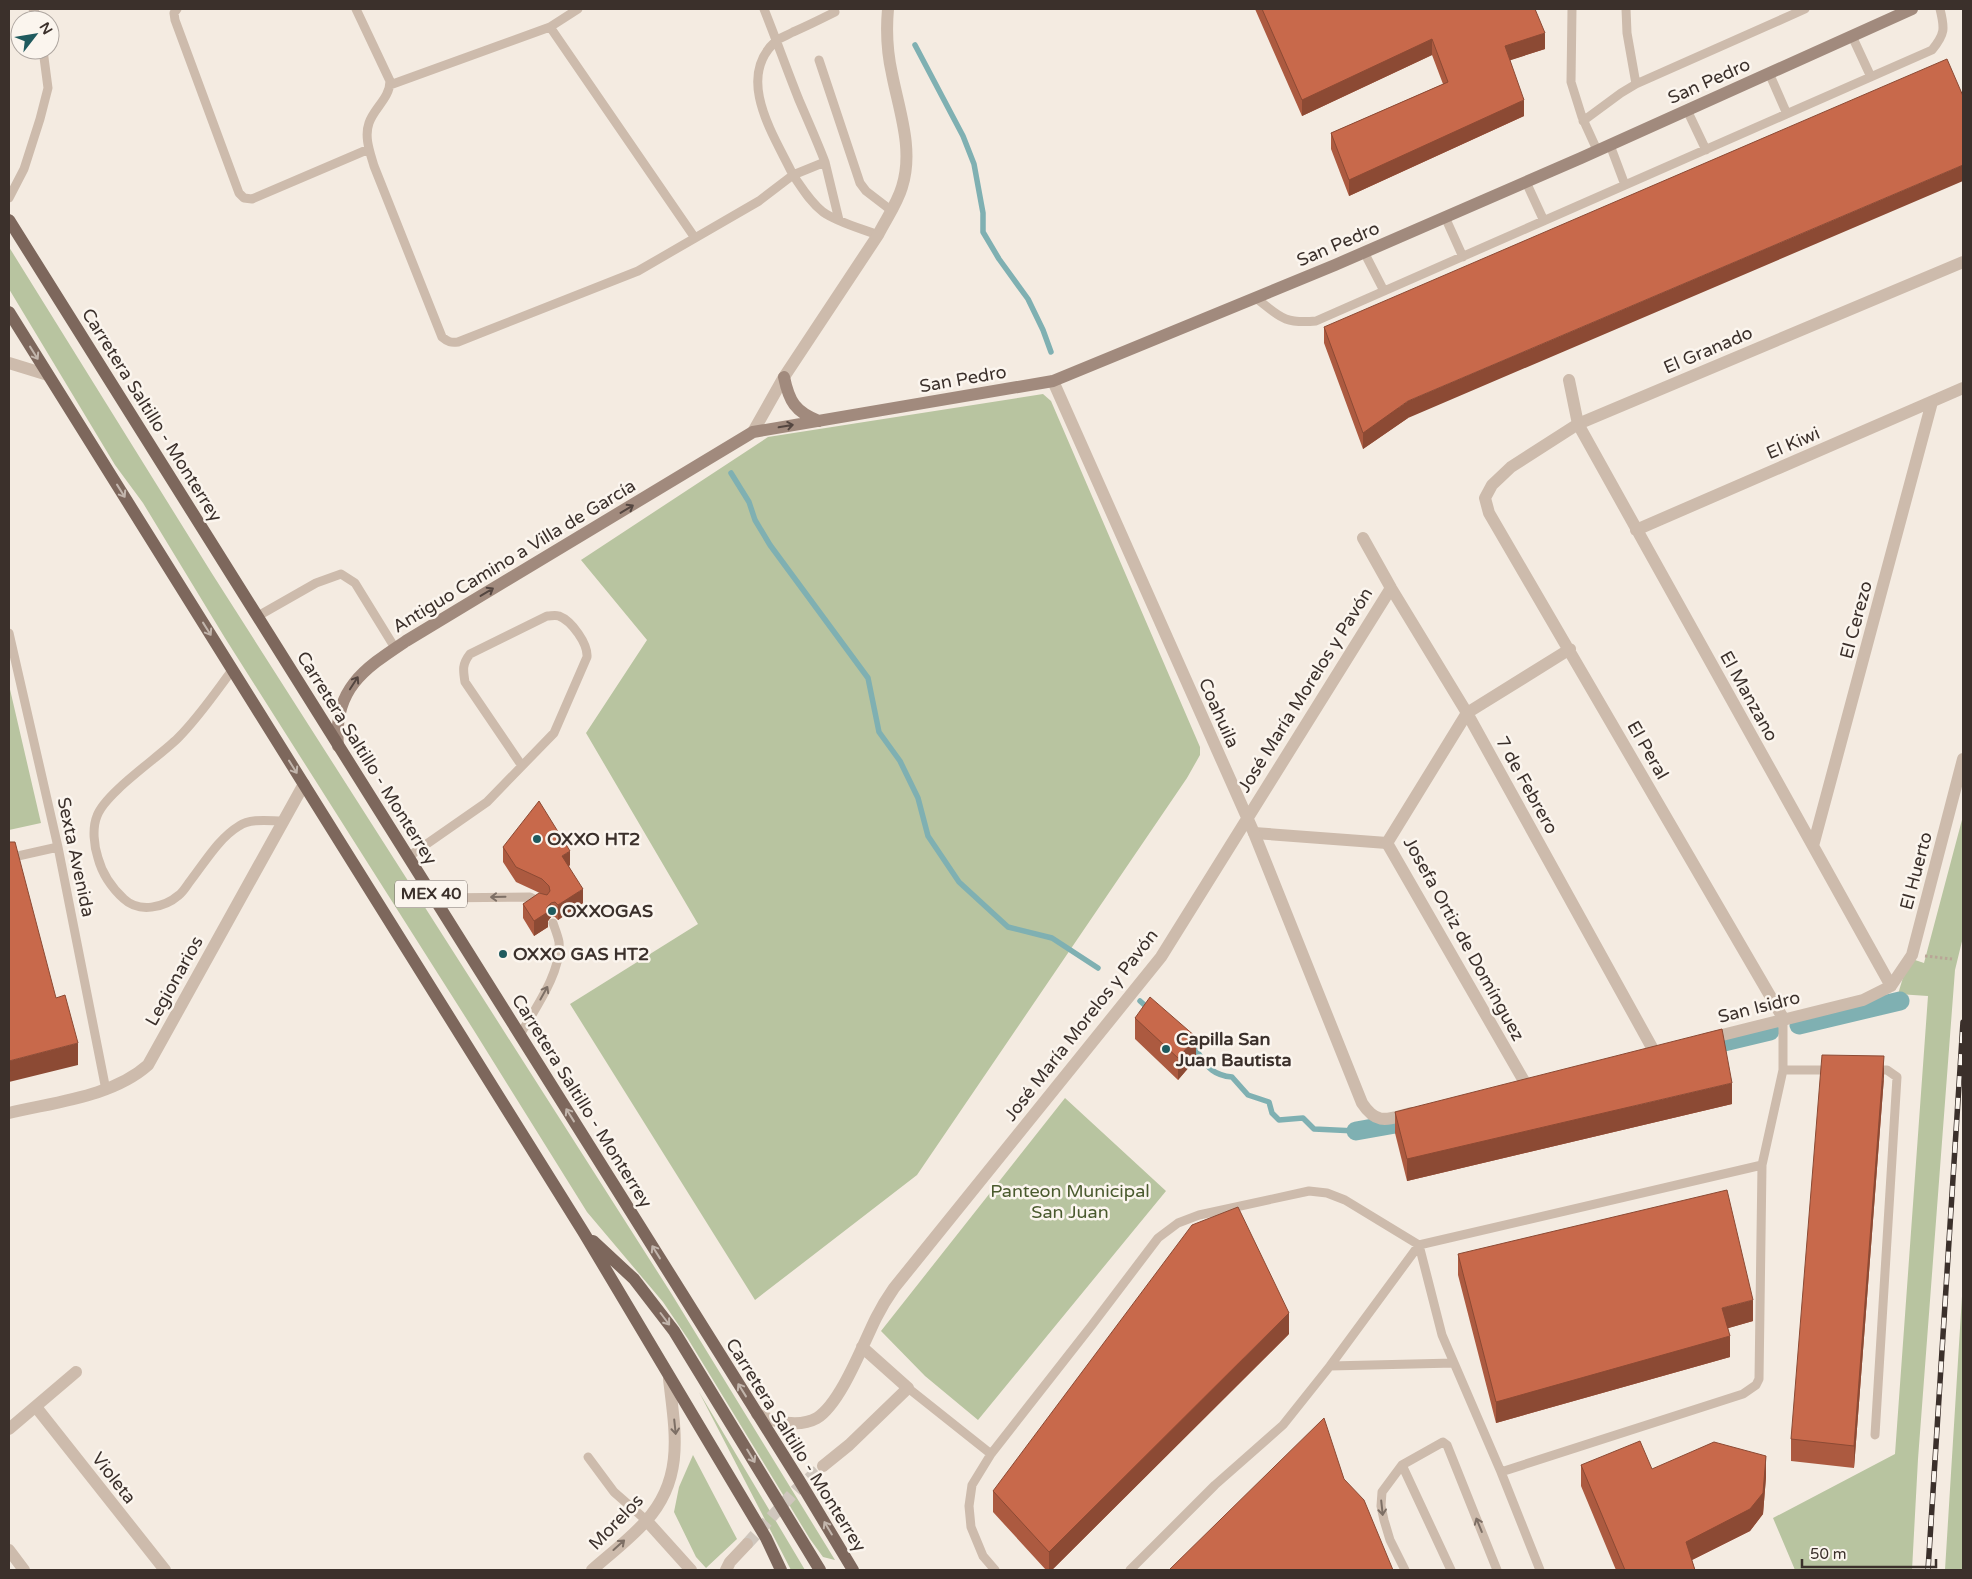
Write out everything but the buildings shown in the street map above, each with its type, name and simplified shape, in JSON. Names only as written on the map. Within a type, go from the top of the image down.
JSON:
[{"type":"main road","name":"San Pedro","points":[[753,432],[1053,382],[1256,298],[1526,182],[1912,9]]},
{"type":"main road","name":"Carretera Saltillo - Monterrey","points":[[9,220],[853,1570]]},
{"type":"main road","name":"MEX 40","points":[[9,312],[584,1233],[766,1538],[781,1570]]},
{"type":"main road","points":[[784,377],[787,394],[791,402],[801,412],[819,421]]},
{"type":"main road","name":"Antiguo Camino a Villa de García","points":[[338,746],[338,722],[348,693],[358,676],[395,648],[753,432]]},
{"type":"main road","points":[[584,1233],[634,1279],[674,1330],[820,1570]]},
{"type":"main road","points":[[844,1555],[861,1570]]},
{"type":"street","points":[[753,432],[784,377],[878,234],[892,210],[902,186],[906,154],[902,119],[891,72],[887,43],[888,9]]},
{"type":"street","name":"El Granado","points":[[1485,498],[1492,486],[1511,467],[1537,448],[1578,424],[1963,262]]},
{"type":"street","points":[[9,363],[48,374]]},
{"type":"street","name":"El Manzano","points":[[1569,380],[1578,424],[1891,986]]},
{"type":"street","name":"Coahuila","points":[[1053,382],[1254,833],[1362,1103],[1372,1116],[1387,1119],[1424,1109]]},
{"type":"street","name":"El Kiwi","points":[[1636,530],[1963,388]]},
{"type":"street","name":"El Cerezo","points":[[1813,846],[1932,402]]},
{"type":"street","name":"El Peral","points":[[1485,498],[1489,512],[1783,1018]]},
{"type":"street","name":"7 de Febrero","points":[[1363,538],[1390,588],[1467,713],[1655,1053]]},
{"type":"street","name":"José María Morelos y Pavón","points":[[757,1414],[786,1423],[816,1418],[826,1410],[838,1394],[876,1318],[894,1288],[1161,956],[1390,588]]},
{"type":"street","name":"Josefa Ortiz de Domínguez","points":[[1524,1082],[1387,844],[1467,713],[1570,649]]},
{"type":"street","name":"El Huerto","points":[[1891,986],[1912,955],[1963,759]]},
{"type":"street","name":"Legionarios","points":[[9,1113],[106,1090],[136,1076],[148,1065],[304,784]]},
{"type":"street","points":[[1254,833],[1387,844]]},
{"type":"street","name":"San Isidro","points":[[1692,1043],[1783,1018],[1863,1000],[1891,986]]},
{"type":"street","points":[[822,1466],[849,1445],[908,1388],[862,1347]]},
{"type":"street","points":[[9,1429],[76,1372]]},
{"type":"street","name":"Morelos","points":[[592,1570],[646,1520],[663,1497],[674,1468],[676,1440],[670,1379]]},
{"type":"street","name":"Violeta","points":[[36,1407],[165,1570]]},
{"type":"street","points":[[646,1520],[691,1570]]},
{"type":"street","points":[[726,1570],[730,1562],[747,1544]]},
{"type":"street","points":[[9,1550],[24,1570]]},
{"type":"lane","points":[[177,9],[174,13],[175,20],[239,193],[244,198],[252,199],[369,149]]},
{"type":"lane","points":[[356,9],[390,81],[390,86],[369,123],[367,139],[369,149],[442,337],[453,343],[638,271],[759,201],[793,175],[825,162]]},
{"type":"lane","points":[[390,86],[550,27],[578,9]]},
{"type":"lane","points":[[764,9],[825,162],[839,220]]},
{"type":"lane","points":[[1572,9],[1571,82],[1583,121],[1597,150]]},
{"type":"lane","points":[[1626,9],[1628,40],[1636,84]]},
{"type":"lane","points":[[1583,121],[1636,84],[1805,9]]},
{"type":"lane","points":[[1256,298],[1279,316],[1297,323],[1316,321],[1932,50],[1941,38],[1945,26],[1940,9]]},
{"type":"lane","points":[[835,12],[777,40],[765,54],[759,68],[757,86],[763,114],[793,175],[813,202],[823,212],[839,220],[878,234]]},
{"type":"lane","points":[[550,27],[695,238]]},
{"type":"lane","points":[[1852,36],[1871,77]]},
{"type":"lane","points":[[9,198],[24,169],[48,88],[44,60]]},
{"type":"lane","points":[[819,60],[860,183],[866,191],[892,210]]},
{"type":"lane","points":[[1769,73],[1787,114]]},
{"type":"lane","points":[[1687,110],[1706,150]]},
{"type":"lane","points":[[1610,145],[1625,185]]},
{"type":"lane","points":[[1526,182],[1544,221]]},
{"type":"lane","points":[[1445,217],[1463,257]]},
{"type":"lane","points":[[1364,252],[1384,291]]},
{"type":"lane","points":[[258,616],[316,583],[341,574],[355,583],[395,648]]},
{"type":"lane","points":[[408,857],[488,802],[554,733],[587,658],[585,645],[579,635],[564,619],[557,615],[547,616],[478,650],[470,654],[465,661],[463,670],[465,682],[522,766]]},
{"type":"lane","name":"Sexta Avenida","points":[[9,633],[58,847],[106,1090]]},
{"type":"lane","points":[[233,669],[198,716],[178,738],[108,799],[96,816],[94,840],[98,858],[110,882],[118,893],[131,905],[145,908],[159,906],[179,895],[239,825],[253,821],[283,821]]},
{"type":"lane","points":[[9,858],[58,847]]},
{"type":"lane","points":[[434,898],[530,897],[538,899],[544,904]]},
{"type":"lane","points":[[520,1035],[548,986],[558,961],[559,942],[553,923]]},
{"type":"lane","points":[[1501,1472],[1743,1394],[1756,1385],[1759,1379],[1762,1165],[1784,1070],[1783,1018]]},
{"type":"lane","points":[[1784,1070],[1840,1070]]},
{"type":"lane","points":[[1869,1070],[1888,1070],[1896,1077],[1875,1435]]},
{"type":"lane","points":[[1130,1570],[1215,1485],[1283,1425],[1330,1366],[1419,1245],[1762,1165]]},
{"type":"lane","points":[[995,1570],[983,1556],[971,1527],[969,1506],[972,1485],[991,1454],[1158,1238],[1178,1223],[1199,1215],[1309,1191],[1327,1193],[1345,1200],[1419,1245],[1442,1335],[1501,1472],[1540,1570]]},
{"type":"lane","points":[[1330,1366],[1454,1363]]},
{"type":"lane","points":[[908,1388],[991,1454]]},
{"type":"lane","points":[[1406,1570],[1390,1540],[1381,1506],[1382,1492],[1402,1465],[1443,1442],[1447,1445],[1497,1570]]},
{"type":"lane","points":[[588,1457],[614,1492],[646,1520]]},
{"type":"lane","points":[[1402,1465],[1451,1570]]},
{"type":"path","points":[[1912,955],[1952,959]]},
{"type":"green space","points":[[9,247],[211,572],[671,1293],[835,1560],[823,1557],[810,1539],[688,1339],[663,1302],[587,1212],[225,638],[143,503],[115,465],[9,289]]},
{"type":"green space","points":[[1043,394],[1051,401],[1200,747],[1200,755],[1187,778],[917,1175],[755,1300],[570,1004],[698,924],[586,733],[647,640],[581,560],[768,437]]},
{"type":"green space","points":[[9,685],[41,823],[9,830]]},
{"type":"green space","points":[[1963,816],[1963,937],[1955,970],[1918,1459],[1912,1570],[1795,1570],[1773,1518],[1895,1454],[1928,996],[1898,994],[1909,958],[1924,963]]},
{"type":"green space","name":"Panteon Municipal San Juan","points":[[1065,1098],[1166,1191],[978,1420],[925,1376],[881,1331]]},
{"type":"green space","points":[[1963,1280],[1963,1570],[1945,1570]]},
{"type":"green space","points":[[699,1392],[805,1570],[791,1570]]},
{"type":"green space","points":[[693,1455],[737,1539],[706,1568],[696,1557],[674,1512],[679,1487]]},
{"type":"waterway","points":[[915,45],[963,136],[974,164],[983,213],[983,232],[999,259],[1028,299],[1051,352]]},
{"type":"waterway","points":[[731,473],[749,502],[755,520],[770,545],[868,678],[879,732],[900,761],[918,798],[928,836],[959,882],[1008,927],[1052,938],[1098,968]]},
{"type":"waterway","points":[[1140,1001],[1149,1009]]},
{"type":"waterway","points":[[1799,1025],[1900,1001]]},
{"type":"waterway","points":[[1699,1048],[1770,1031]]},
{"type":"waterway","points":[[1193,1046],[1213,1071],[1232,1077],[1248,1095],[1269,1102],[1272,1113],[1279,1120],[1303,1118],[1314,1129],[1356,1131]]},
{"type":"waterway","points":[[1356,1131],[1418,1120]]},
{"type":"tunnel","points":[[747,1544],[796,1490],[823,1466]]},
{"type":"railway","points":[[1928,1570],[1963,1022]]},
{"type":"place","name":"OXXO HT2","points":[[537,839]]},
{"type":"place","name":"OXXOGAS","points":[[552,911]]},
{"type":"place","name":"OXXO GAS HT2","points":[[503,954]]},
{"type":"place","name":"Capilla San Juan Bautista","points":[[1166,1049]]}]
